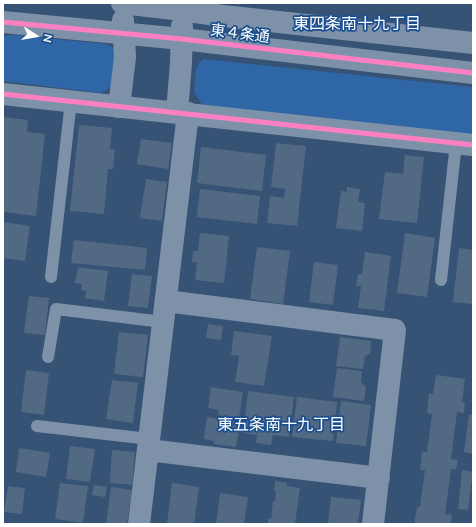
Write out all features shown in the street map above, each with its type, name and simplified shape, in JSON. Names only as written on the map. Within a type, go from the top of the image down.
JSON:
[{"type":"street","name":"東４条通","points":[[122,3],[182,6],[223,16],[473,43]]},
{"type":"street","points":[[119,107],[125,57],[122,3]]},
{"type":"street","points":[[139,524],[166,301],[182,113],[182,6]]},
{"type":"street","name":"東４条通","points":[[3,22],[182,39],[473,73]]},
{"type":"street","points":[[3,94],[465,144]]},
{"type":"street","points":[[166,301],[395,330],[373,524]]},
{"type":"street","points":[[149,445],[379,478]]},
{"type":"lane","points":[[51,277],[71,101]]},
{"type":"lane","points":[[441,280],[465,144]]},
{"type":"lane","points":[[48,357],[56,309],[163,322]]},
{"type":"lane","points":[[37,426],[149,445]]},
{"type":"shaded area","points":[[13,35],[106,44],[117,50],[113,86],[101,93],[3,81],[3,36]]},
{"type":"shaded area","points":[[203,59],[473,87],[473,136],[203,106],[194,92],[196,68]]},
{"type":"building","points":[[3,117],[28,120],[27,132],[45,134],[36,216],[3,212]]},
{"type":"building","points":[[79,125],[112,128],[110,149],[115,149],[113,169],[108,169],[104,214],[70,211]]},
{"type":"building","points":[[141,139],[172,143],[168,169],[137,164]]},
{"type":"building","points":[[276,143],[306,146],[297,226],[267,223],[270,196],[284,198],[285,189],[271,187]]},
{"type":"building","points":[[201,147],[266,155],[262,191],[197,183]]},
{"type":"building","points":[[405,155],[424,157],[417,223],[379,219],[385,172],[403,174]]},
{"type":"building","points":[[146,179],[167,182],[162,221],[140,218]]},
{"type":"building","points":[[347,187],[360,189],[358,202],[365,203],[362,231],[336,228],[341,191],[347,192]]},
{"type":"building","points":[[200,189],[260,196],[257,224],[197,217]]},
{"type":"building","points":[[3,222],[30,226],[25,261],[3,258]]},
{"type":"building","points":[[200,233],[229,236],[224,283],[195,280],[197,262],[192,262],[193,251],[198,251]]},
{"type":"building","points":[[405,233],[435,238],[427,297],[397,293]]},
{"type":"building","points":[[74,240],[147,248],[145,270],[71,263]]},
{"type":"building","points":[[257,247],[290,251],[283,304],[250,299]]},
{"type":"building","points":[[459,248],[473,250],[473,304],[453,302]]},
{"type":"building","points":[[365,252],[391,256],[384,311],[358,308],[361,286],[356,286],[358,274],[362,274]]},
{"type":"building","points":[[314,262],[338,265],[333,305],[309,302]]},
{"type":"building","points":[[78,267],[108,271],[104,301],[85,298],[86,291],[81,290],[82,284],[75,283]]},
{"type":"building","points":[[132,274],[152,276],[148,308],[128,306]]},
{"type":"building","points":[[29,296],[49,298],[45,335],[24,333]]},
{"type":"building","points":[[208,324],[223,326],[221,340],[206,338]]},
{"type":"building","points":[[234,331],[272,336],[264,386],[235,382],[239,356],[231,355]]},
{"type":"building","points":[[119,332],[148,335],[143,377],[114,374]]},
{"type":"building","points":[[340,337],[371,341],[370,354],[365,356],[363,369],[336,366]]},
{"type":"building","points":[[337,368],[362,371],[361,382],[366,387],[364,401],[333,397]]},
{"type":"building","points":[[26,370],[49,373],[44,415],[21,412]]},
{"type":"building","points":[[436,375],[465,379],[462,402],[465,403],[464,413],[457,412],[451,459],[458,460],[456,469],[451,469],[445,514],[452,515],[451,524],[414,524],[417,507],[420,507],[425,470],[420,470],[422,451],[427,452],[432,414],[427,413],[429,393],[433,394]]},
{"type":"building","points":[[112,380],[138,383],[133,423],[106,419]]},
{"type":"building","points":[[211,387],[243,392],[239,418],[218,415],[219,410],[208,408]]},
{"type":"building","points":[[248,391],[294,397],[289,437],[273,435],[271,445],[256,443],[257,435],[243,433]]},
{"type":"building","points":[[297,397],[337,402],[333,441],[292,437]]},
{"type":"building","points":[[341,401],[371,405],[366,446],[336,443]]},
{"type":"building","points":[[469,414],[473,415],[473,454],[464,452]]},
{"type":"building","points":[[207,417],[240,422],[236,447],[214,444],[214,441],[204,439]]},
{"type":"building","points":[[70,446],[95,449],[90,482],[66,479]]},
{"type":"building","points":[[19,448],[50,453],[46,477],[16,472]]},
{"type":"building","points":[[112,450],[135,452],[132,485],[110,483]]},
{"type":"building","points":[[462,470],[473,472],[468,510],[458,509]]},
{"type":"building","points":[[275,481],[287,483],[287,486],[300,488],[295,524],[268,524],[268,518],[271,519],[273,501],[275,501]]},
{"type":"building","points":[[60,483],[88,486],[83,523],[55,519]]},
{"type":"building","points":[[172,483],[199,487],[194,524],[167,524]]},
{"type":"building","points":[[94,485],[107,487],[105,497],[92,495]]},
{"type":"building","points":[[8,486],[25,488],[22,514],[4,512]]},
{"type":"building","points":[[111,487],[132,490],[127,524],[106,524]]},
{"type":"building","points":[[220,493],[248,497],[244,524],[216,524]]},
{"type":"building","points":[[331,497],[361,500],[358,524],[328,524]]},
{"type":"cycle path","points":[[3,22],[182,39],[473,73]]},
{"type":"cycle path","points":[[3,94],[473,145]]},
{"type":"district","name":"東四条南十九丁目","points":[[357,24]]},
{"type":"district","name":"東五条南十九丁目","points":[[281,425]]}]
